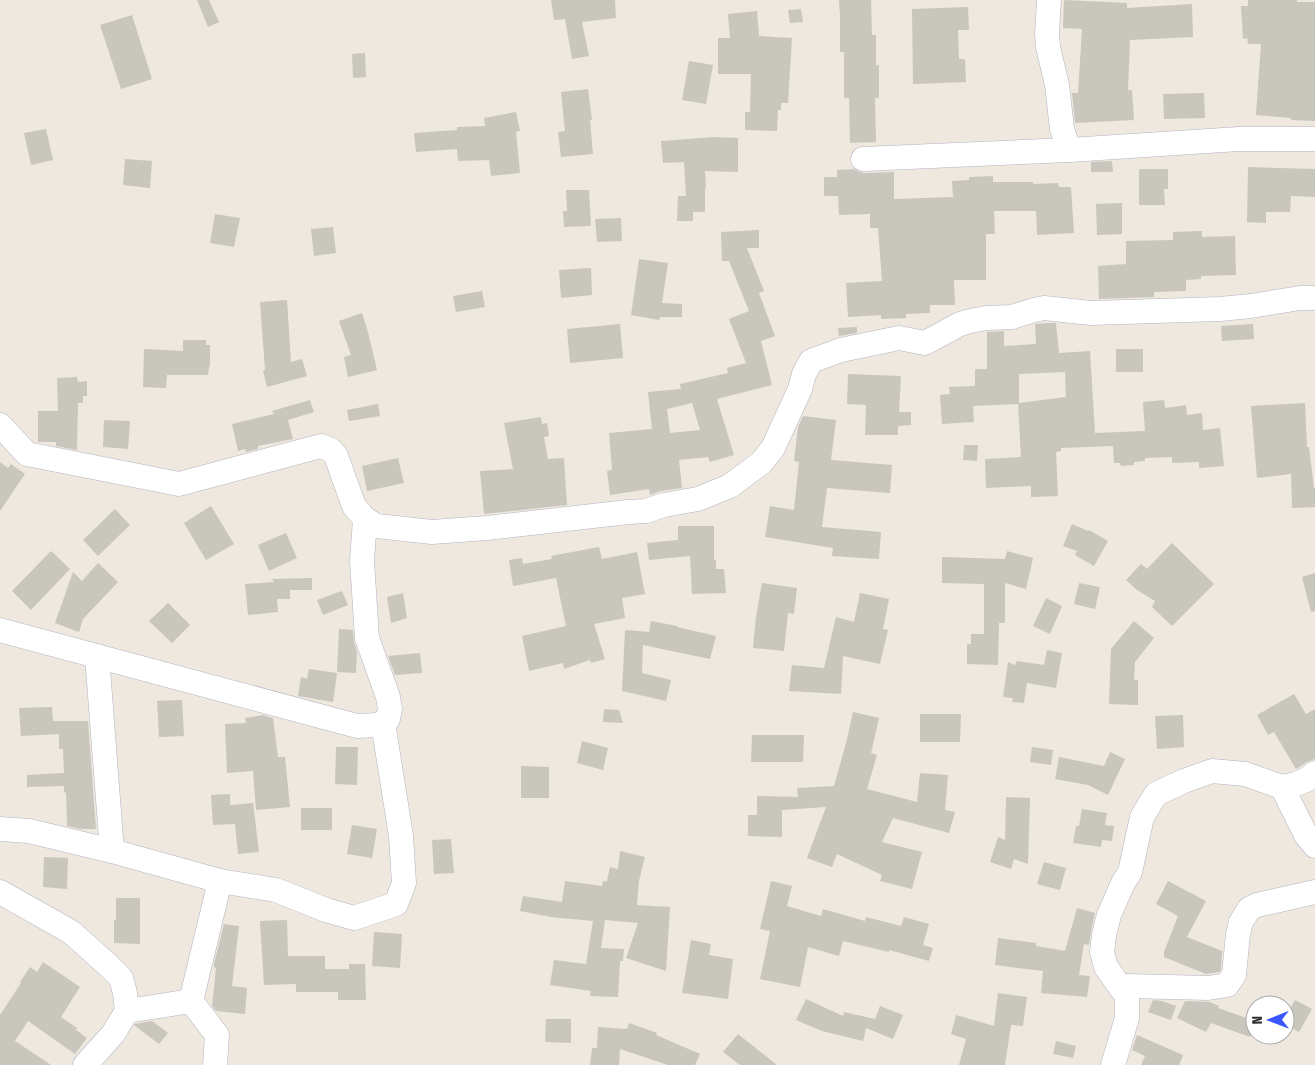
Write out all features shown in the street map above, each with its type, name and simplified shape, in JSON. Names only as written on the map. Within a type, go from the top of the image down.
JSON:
[{"type":"street","points":[[1049,0],[1048,47],[1057,85],[1062,129],[1069,150]]},
{"type":"street","points":[[863,159],[1069,150],[1239,139],[1315,139]]},
{"type":"street","points":[[0,425],[27,454],[179,484],[321,446],[331,450],[336,456],[354,506],[365,518],[377,526],[432,532],[487,528],[646,511],[698,499],[730,486],[761,463],[773,448],[800,389],[804,374],[811,362],[842,350],[899,338],[925,343],[960,324],[970,321],[1012,317],[1044,308],[1090,313],[1220,309],[1300,298],[1315,298]]},
{"type":"street","points":[[0,630],[357,726],[378,725],[388,719],[390,709],[388,697],[367,638],[362,561],[365,518]]},
{"type":"street","points":[[96,656],[112,851]]},
{"type":"street","points":[[0,829],[28,831],[112,851],[220,881],[276,890],[326,910],[354,918],[396,904],[404,883],[401,836],[383,723]]},
{"type":"street","points":[[1127,986],[1123,991],[1106,967],[1102,952],[1104,935],[1109,915],[1130,872],[1142,817],[1156,794],[1212,771],[1245,774],[1282,787],[1306,780],[1315,773]]},
{"type":"street","points":[[1282,787],[1306,835],[1315,846]]},
{"type":"street","points":[[191,1001],[220,881]]},
{"type":"street","points":[[0,892],[70,932],[110,966],[121,978],[127,1011],[113,1034],[85,1065]]},
{"type":"street","points":[[1127,986],[1208,988],[1227,985],[1234,974],[1238,934],[1241,922],[1248,908],[1315,892]]},
{"type":"street","points":[[1113,1065],[1127,1018],[1127,986]]},
{"type":"street","points":[[127,1011],[191,1001]]},
{"type":"street","points":[[191,1001],[217,1035],[215,1065]]},
{"type":"building","points":[[197,0],[209,0],[219,22],[208,27]]},
{"type":"building","points":[[551,0],[615,0],[616,18],[582,22],[589,56],[572,59],[565,19],[554,20]]},
{"type":"building","points":[[839,0],[871,0],[872,35],[876,35],[876,65],[879,65],[879,98],[875,98],[876,142],[850,143],[849,98],[844,98],[844,52],[840,52]]},
{"type":"building","points":[[1064,0],[1127,3],[1127,8],[1192,4],[1193,37],[1130,40],[1128,90],[1132,90],[1134,120],[1075,123],[1072,93],[1078,93],[1082,29],[1063,28]]},
{"type":"building","points":[[1248,0],[1315,2],[1315,121],[1256,115],[1261,44],[1248,44],[1247,38],[1243,39],[1241,6],[1248,6]]},
{"type":"building","points":[[968,7],[969,30],[958,30],[959,59],[965,59],[966,82],[913,84],[912,9]]},
{"type":"building","points":[[801,9],[803,22],[790,23],[788,10]]},
{"type":"building","points":[[757,11],[759,36],[792,38],[788,103],[781,103],[781,110],[778,110],[777,131],[745,130],[745,112],[750,112],[751,74],[718,74],[718,38],[730,38],[728,14]]},
{"type":"building","points":[[132,15],[152,79],[121,89],[100,25]]},
{"type":"building","points":[[365,53],[366,77],[353,78],[352,54]]},
{"type":"building","points":[[689,61],[713,65],[706,104],[682,100]]},
{"type":"building","points":[[588,89],[592,120],[590,120],[593,154],[561,157],[558,132],[565,131],[561,92]]},
{"type":"building","points":[[1204,93],[1205,118],[1164,119],[1163,94]]},
{"type":"building","points":[[516,112],[520,131],[516,132],[520,173],[491,176],[489,160],[458,161],[457,149],[416,152],[414,133],[457,130],[457,127],[485,126],[484,118]]},
{"type":"building","points":[[46,129],[53,160],[31,165],[24,133]]},
{"type":"building","points":[[715,137],[738,138],[738,172],[705,171],[705,212],[693,212],[693,221],[677,221],[678,196],[686,196],[684,162],[663,163],[661,141]]},
{"type":"building","points":[[125,159],[152,161],[150,188],[123,185]]},
{"type":"building","points":[[1112,161],[1113,172],[1091,172],[1091,162]]},
{"type":"building","points":[[1248,167],[1315,169],[1315,197],[1291,196],[1290,212],[1266,212],[1266,223],[1247,222]]},
{"type":"building","points":[[854,169],[864,173],[894,172],[894,199],[953,197],[952,181],[969,180],[969,177],[993,176],[993,182],[1058,183],[1059,187],[1071,187],[1074,233],[1037,235],[1036,211],[994,211],[995,234],[986,234],[986,280],[954,280],[955,305],[930,305],[930,313],[906,314],[906,318],[881,319],[881,315],[848,317],[846,283],[882,281],[878,228],[870,228],[870,214],[839,215],[838,196],[824,196],[824,177],[837,177],[837,170]]},
{"type":"building","points":[[1139,169],[1168,169],[1168,189],[1164,189],[1165,205],[1139,205]]},
{"type":"building","points":[[566,190],[589,190],[591,226],[564,227],[563,211],[567,211]]},
{"type":"building","points":[[1122,203],[1122,234],[1097,235],[1096,204]]},
{"type":"building","points":[[215,214],[240,218],[234,247],[210,243]]},
{"type":"building","points":[[621,218],[622,241],[597,242],[595,219]]},
{"type":"building","points":[[333,227],[336,253],[314,256],[311,229]]},
{"type":"building","points":[[759,230],[759,248],[747,248],[764,291],[759,293],[775,336],[761,341],[772,385],[717,399],[734,455],[710,462],[708,457],[679,460],[682,488],[661,491],[650,495],[649,489],[610,495],[607,471],[612,470],[609,433],[652,429],[648,392],[681,389],[680,384],[728,373],[727,368],[746,363],[729,319],[749,311],[729,261],[722,261],[721,232]],"holes":[[[692,403],[700,430],[670,433],[667,409]]]},
{"type":"building","points":[[1202,231],[1202,237],[1235,236],[1236,275],[1201,276],[1201,279],[1186,280],[1186,291],[1154,292],[1154,297],[1099,299],[1098,266],[1126,264],[1126,241],[1173,240],[1173,232]]},
{"type":"building","points":[[639,259],[668,263],[662,303],[682,304],[682,317],[660,317],[659,320],[631,315]]},
{"type":"building","points":[[591,268],[592,295],[561,298],[559,270]]},
{"type":"building","points":[[482,291],[485,307],[456,312],[453,296]]},
{"type":"building","points":[[287,300],[291,362],[302,359],[307,376],[267,387],[263,371],[265,370],[260,302]]},
{"type":"building","points":[[362,313],[377,370],[348,377],[344,357],[351,355],[339,321]]},
{"type":"building","points":[[1056,323],[1059,353],[1090,351],[1095,433],[1145,431],[1143,402],[1164,400],[1165,408],[1186,405],[1187,415],[1202,413],[1203,430],[1220,428],[1224,466],[1199,468],[1199,462],[1172,463],[1172,457],[1145,458],[1145,461],[1134,462],[1134,465],[1121,466],[1120,463],[1114,463],[1113,446],[1061,448],[1061,451],[1056,452],[1058,496],[1031,497],[1031,486],[986,488],[985,459],[1021,457],[1018,404],[973,406],[974,422],[942,424],[940,395],[950,394],[949,387],[975,386],[975,369],[987,369],[987,332],[1004,331],[1004,346],[1036,344],[1035,324]],"holes":[[[1065,372],[1066,397],[1019,403],[1019,374]]]},
{"type":"building","points":[[620,324],[623,358],[570,363],[567,329]]},
{"type":"building","points":[[1253,324],[1254,339],[1222,341],[1221,326]]},
{"type":"building","points":[[857,327],[857,333],[839,336],[838,328]]},
{"type":"building","points":[[183,340],[206,340],[206,345],[210,345],[208,375],[167,375],[166,388],[143,387],[144,349],[183,351]]},
{"type":"building","points":[[1116,349],[1143,349],[1143,372],[1116,372]]},
{"type":"building","points":[[848,374],[901,376],[899,412],[911,412],[911,425],[898,426],[898,435],[865,435],[866,405],[847,404]]},
{"type":"building","points":[[77,377],[78,382],[87,381],[87,396],[83,396],[83,403],[78,403],[77,450],[56,446],[56,442],[38,442],[38,411],[58,411],[57,378]]},
{"type":"building","points":[[310,400],[314,412],[288,420],[293,439],[258,446],[258,449],[246,452],[245,449],[238,451],[232,424],[274,414],[272,411]]},
{"type":"building","points":[[1305,403],[1307,447],[1309,447],[1315,488],[1315,507],[1292,508],[1291,474],[1257,478],[1251,406]]},
{"type":"building","points":[[378,404],[380,416],[349,421],[347,410]]},
{"type":"building","points":[[803,416],[836,420],[831,460],[892,465],[890,493],[827,488],[822,527],[881,532],[879,559],[832,556],[833,548],[765,537],[770,506],[794,510],[799,462],[794,461],[798,427]]},
{"type":"building","points":[[541,417],[542,424],[547,423],[549,436],[544,437],[548,459],[564,458],[567,505],[484,514],[480,471],[513,469],[504,423]]},
{"type":"building","points":[[104,420],[130,421],[128,449],[103,447]]},
{"type":"building","points":[[964,445],[978,445],[977,461],[963,460]]},
{"type":"building","points":[[398,458],[404,483],[367,491],[362,466]]},
{"type":"building","points":[[0,462],[8,468],[11,464],[25,474],[0,511]]},
{"type":"building","points":[[211,506],[234,544],[206,560],[184,523]]},
{"type":"building","points":[[115,509],[130,525],[98,556],[83,540]]},
{"type":"building","points":[[1072,524],[1089,530],[1108,541],[1094,566],[1075,555],[1077,551],[1063,546]]},
{"type":"building","points":[[678,526],[714,526],[714,560],[716,560],[716,569],[724,569],[726,593],[692,594],[690,556],[649,560],[647,543],[678,540]]},
{"type":"building","points":[[286,533],[297,558],[269,571],[258,545]]},
{"type":"building","points":[[1172,543],[1214,584],[1172,626],[1152,607],[1155,601],[1137,590],[1126,580],[1141,564],[1147,569]]},
{"type":"building","points":[[599,547],[602,559],[637,552],[645,594],[622,598],[625,618],[594,624],[605,659],[591,663],[590,660],[564,669],[563,663],[529,671],[522,636],[566,626],[556,578],[513,586],[509,560],[522,558],[523,564],[552,559],[551,556]]},
{"type":"building","points":[[51,551],[70,569],[31,610],[12,591]]},
{"type":"building","points":[[1007,551],[1033,558],[1026,589],[1005,583],[1005,623],[999,623],[998,665],[967,664],[967,644],[971,644],[971,634],[984,634],[984,584],[942,583],[942,557],[1005,559]]},
{"type":"building","points":[[98,563],[118,582],[83,619],[79,632],[55,623],[73,572],[82,581]]},
{"type":"building","points":[[1315,573],[1315,611],[1311,612],[1302,577]]},
{"type":"building","points":[[312,578],[312,590],[290,590],[290,599],[277,599],[278,612],[248,615],[245,584],[274,582],[272,579]]},
{"type":"building","points":[[762,583],[797,588],[794,614],[788,613],[784,651],[753,648]]},
{"type":"building","points":[[1079,583],[1100,587],[1095,609],[1074,604]]},
{"type":"building","points":[[342,591],[348,605],[323,615],[317,600]]},
{"type":"building","points":[[403,593],[407,618],[391,623],[387,597]]},
{"type":"building","points":[[860,593],[889,599],[883,629],[888,630],[880,664],[843,656],[841,694],[789,691],[792,665],[824,668],[836,617],[854,622]]},
{"type":"building","points":[[1046,598],[1062,606],[1050,634],[1033,626]]},
{"type":"building","points":[[168,603],[190,625],[172,643],[149,621]]},
{"type":"building","points":[[651,621],[716,636],[710,659],[643,645],[642,673],[671,680],[666,701],[622,691],[625,630],[649,632]]},
{"type":"building","points":[[1134,621],[1154,638],[1135,662],[1134,680],[1138,680],[1138,705],[1109,704],[1111,649]]},
{"type":"building","points":[[339,629],[353,630],[357,652],[356,673],[337,672]]},
{"type":"building","points":[[1047,650],[1062,653],[1056,688],[1027,683],[1024,703],[1012,702],[1013,698],[1003,697],[1008,662],[1015,665],[1017,661],[1044,665]]},
{"type":"building","points":[[420,653],[422,673],[395,675],[388,656]]},
{"type":"building","points":[[309,669],[337,673],[333,702],[298,696],[301,677],[307,679]]},
{"type":"building","points":[[1294,694],[1306,714],[1315,709],[1315,759],[1296,769],[1274,732],[1268,735],[1257,715]]},
{"type":"building","points":[[182,700],[184,736],[159,737],[157,701]]},
{"type":"building","points":[[52,707],[53,721],[88,721],[96,829],[80,829],[67,826],[66,792],[64,793],[64,786],[27,787],[27,775],[64,773],[63,749],[59,749],[59,734],[21,736],[19,708]]},
{"type":"building","points":[[604,709],[619,710],[623,723],[603,722]]},
{"type":"building","points":[[853,712],[879,718],[871,753],[877,755],[867,789],[917,802],[920,773],[948,775],[945,810],[955,812],[949,833],[893,818],[882,842],[922,852],[912,889],[880,881],[882,875],[837,854],[832,867],[807,858],[826,807],[782,810],[782,837],[748,836],[748,815],[757,815],[757,796],[798,797],[797,788],[834,786]]},
{"type":"building","points":[[920,714],[961,714],[960,742],[920,742]]},
{"type":"building","points":[[263,715],[273,718],[278,757],[285,757],[290,807],[256,810],[253,771],[227,773],[225,724],[246,723],[245,718]]},
{"type":"building","points":[[1183,715],[1184,747],[1157,749],[1155,716]]},
{"type":"building","points":[[752,735],[804,735],[803,762],[751,762]]},
{"type":"building","points":[[582,741],[608,748],[603,770],[577,763]]},
{"type":"building","points":[[336,747],[358,747],[357,785],[335,784]]},
{"type":"building","points":[[1032,747],[1053,750],[1051,765],[1030,762]]},
{"type":"building","points":[[1110,752],[1125,759],[1108,795],[1088,785],[1055,779],[1059,757],[1104,766]]},
{"type":"building","points":[[521,766],[549,767],[549,798],[521,798]]},
{"type":"building","points":[[230,794],[230,805],[253,803],[259,852],[238,854],[235,824],[213,825],[211,795]]},
{"type":"building","points":[[1006,797],[1030,798],[1028,864],[1014,859],[1011,869],[990,862],[998,837],[1005,840]]},
{"type":"building","points":[[301,808],[332,808],[332,830],[301,830]]},
{"type":"building","points":[[1082,809],[1107,813],[1105,825],[1114,826],[1112,841],[1102,840],[1101,847],[1073,843]]},
{"type":"building","points":[[352,825],[377,829],[372,858],[347,854]]},
{"type":"building","points":[[451,839],[454,873],[434,874],[432,840]]},
{"type":"building","points":[[620,851],[645,857],[639,881],[637,905],[670,907],[666,971],[626,958],[638,923],[605,920],[601,948],[624,949],[623,961],[620,961],[618,997],[590,996],[591,991],[550,985],[554,960],[586,964],[593,921],[551,917],[520,911],[523,896],[562,902],[565,881],[602,886],[603,881],[607,881],[610,867],[618,869]]},
{"type":"building","points":[[44,857],[68,858],[67,889],[43,887]]},
{"type":"building","points":[[1044,862],[1066,868],[1060,890],[1037,884]]},
{"type":"building","points":[[771,881],[792,886],[787,906],[821,916],[823,909],[865,921],[866,917],[901,926],[904,917],[929,924],[923,945],[933,948],[929,961],[889,950],[889,952],[843,941],[839,956],[808,947],[800,987],[760,979],[770,931],[760,929]]},
{"type":"building","points":[[1168,881],[1206,901],[1187,937],[1222,951],[1221,970],[1219,972],[1206,974],[1164,957],[1164,952],[1178,916],[1156,904]]},
{"type":"building","points":[[116,898],[140,898],[140,944],[114,943]]},
{"type":"building","points":[[1077,908],[1095,913],[1089,945],[1084,944],[1079,975],[1090,976],[1087,997],[1041,993],[1043,971],[995,965],[998,938],[1036,943],[1036,946],[1065,951]]},
{"type":"building","points":[[287,920],[288,956],[325,956],[325,969],[349,969],[349,964],[365,964],[366,1000],[338,1000],[338,992],[296,992],[296,984],[264,985],[260,921]]},
{"type":"building","points":[[224,924],[239,926],[232,986],[247,988],[245,1014],[216,1011],[212,1006],[216,968],[214,964]]},
{"type":"building","points":[[374,932],[402,934],[400,968],[372,966]]},
{"type":"building","points":[[691,940],[711,944],[709,955],[733,959],[728,999],[682,993]]},
{"type":"building","points":[[43,962],[80,987],[61,1017],[87,1038],[75,1054],[28,1021],[15,1041],[51,1065],[0,1065],[0,1015],[30,967],[37,972]]},
{"type":"building","points":[[998,993],[1027,997],[1023,1026],[1011,1025],[1005,1065],[959,1065],[966,1039],[951,1034],[956,1015],[994,1026]]},
{"type":"building","points":[[806,999],[843,1016],[844,1012],[875,1019],[880,1006],[903,1015],[893,1039],[866,1028],[863,1041],[822,1031],[796,1020]]},
{"type":"building","points":[[1153,1000],[1176,1006],[1171,1020],[1148,1012]]},
{"type":"building","points":[[1295,1000],[1312,1009],[1299,1032],[1295,1030]]},
{"type":"building","points":[[1185,1001],[1210,1002],[1219,1006],[1218,1008],[1245,1017],[1245,1035],[1211,1023],[1206,1032],[1177,1018]]},
{"type":"building","points":[[546,1019],[571,1019],[571,1043],[545,1042]]},
{"type":"building","points":[[152,1021],[168,1033],[159,1044],[134,1025]]},
{"type":"building","points":[[629,1023],[657,1033],[656,1035],[700,1054],[695,1065],[668,1065],[620,1049],[619,1065],[590,1065],[592,1048],[597,1048],[598,1027],[627,1029]]},
{"type":"building","points":[[738,1034],[777,1065],[740,1065],[723,1052]]},
{"type":"building","points":[[1137,1035],[1183,1055],[1179,1065],[1141,1065],[1145,1056],[1132,1050]]},
{"type":"building","points":[[1056,1041],[1076,1046],[1073,1058],[1053,1054]]}]
